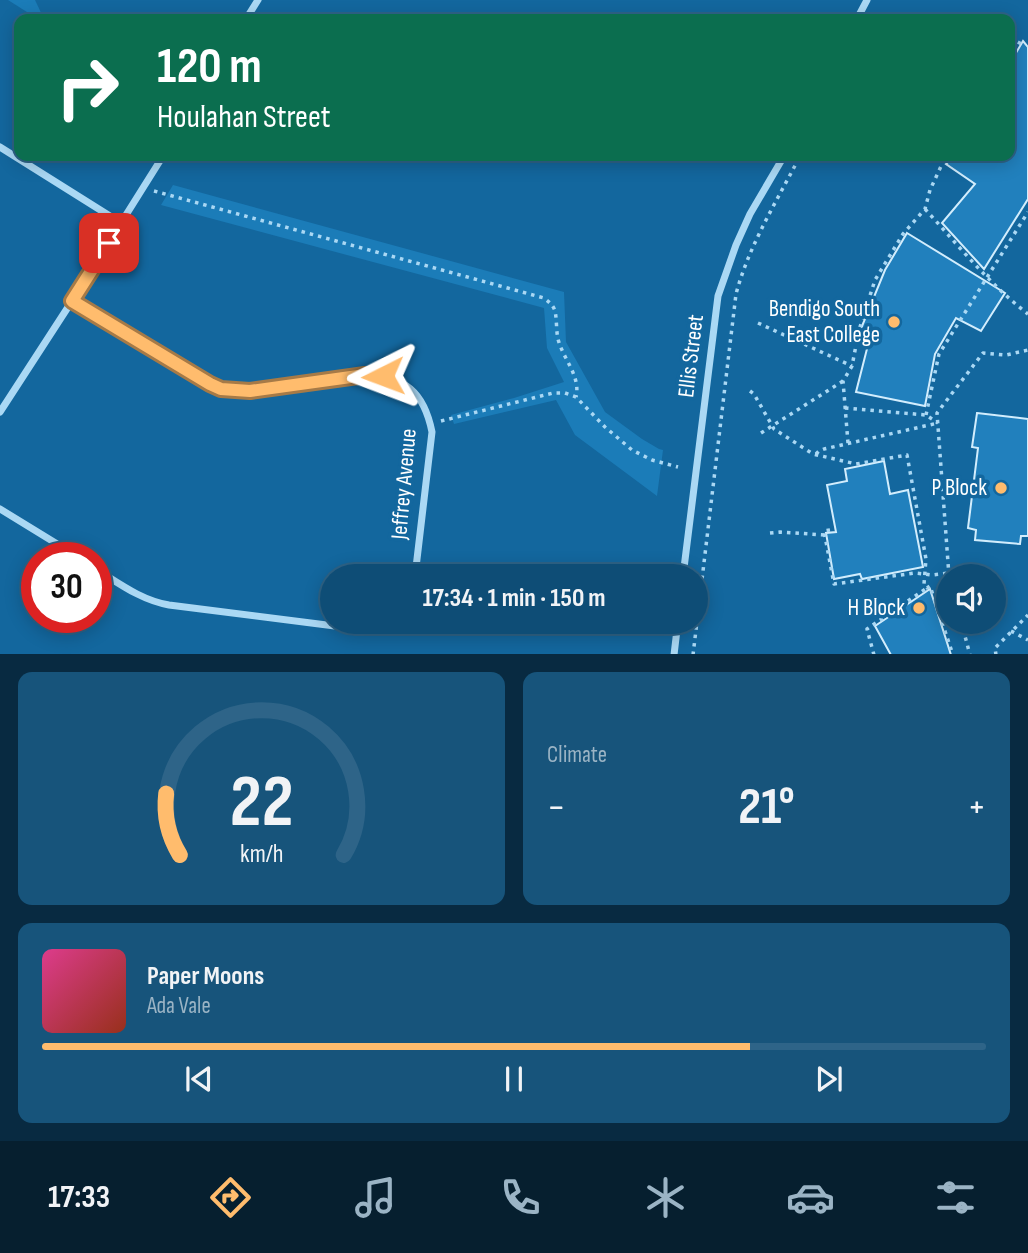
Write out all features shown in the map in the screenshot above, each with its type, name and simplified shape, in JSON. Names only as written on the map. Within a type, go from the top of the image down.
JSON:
[{"type":"street","points":[[22,161],[121,223]]},
{"type":"street","points":[[0,412],[160,161]]},
{"type":"street","name":"Ellis Street","points":[[684,564],[718,296],[750,214],[781,161]]},
{"type":"street","name":"Jeffrey Avenue","points":[[72,301],[221,389],[250,391],[365,375],[383,376],[412,390],[420,399],[432,432],[416,564]]},
{"type":"street","points":[[0,509],[54,542]]},
{"type":"street","points":[[112,579],[153,602],[320,624]]},
{"type":"street","points":[[674,654],[676,634]]},
{"type":"path","points":[[1015,50],[1021,40]]},
{"type":"path","points":[[693,654],[736,294],[756,239],[797,161]]},
{"type":"path","points":[[761,433],[844,381],[852,366],[859,330],[875,280],[903,234],[925,209],[930,190],[944,161]]},
{"type":"path","points":[[143,188],[544,298],[555,313],[559,342],[578,386],[576,397]]},
{"type":"path","points":[[925,209],[986,277],[1028,314]]},
{"type":"path","points":[[926,415],[939,354],[1028,212]]},
{"type":"path","points":[[758,323],[852,366]]},
{"type":"path","points":[[948,564],[937,413],[983,354],[999,355],[1028,350]]},
{"type":"path","points":[[844,381],[848,443]]},
{"type":"path","points":[[750,391],[772,426],[810,452],[856,464],[907,456],[926,559],[924,584],[927,589]]},
{"type":"path","points":[[441,421],[553,393],[565,393],[576,397],[632,450],[652,460],[678,467]]},
{"type":"path","points":[[845,408],[926,415],[937,423]]},
{"type":"path","points":[[816,454],[820,450],[937,423]]},
{"type":"path","points":[[830,530],[824,531],[834,584],[915,573],[936,575]]},
{"type":"path","points":[[770,533],[825,535]]},
{"type":"path","points":[[874,654],[867,629],[930,586],[953,654]]},
{"type":"path","points":[[996,654],[995,648],[1028,614]]},
{"type":"path","points":[[1011,631],[1028,640]]},
{"type":"path","points":[[965,634],[970,654]]},
{"type":"shaded area","points":[[8,0],[35,0],[42,14],[30,14]]},
{"type":"shaded area","points":[[173,185],[564,292],[566,342],[605,412],[642,439],[663,450],[657,496],[575,435],[556,400],[454,424],[451,415],[564,382],[547,348],[544,308],[161,205]]},
{"type":"building","points":[[1023,41],[1028,47],[1028,199],[984,269],[942,223],[975,184],[946,164],[949,161],[1015,161],[1015,55]]},
{"type":"building","points":[[907,233],[1005,293],[981,331],[956,318],[935,354],[925,406],[856,392],[870,337],[860,331],[885,270]]},
{"type":"building","name":"P Block","points":[[977,413],[1028,419],[1028,536],[1021,536],[1020,544],[975,540],[976,530],[968,528],[978,448],[972,447]]},
{"type":"building","name":"P Block","points":[[884,461],[890,494],[908,490],[923,567],[862,579],[860,574],[834,579],[826,533],[836,532],[827,485],[847,481],[845,469]]},
{"type":"building","name":"H Block","points":[[930,589],[936,608],[936,634],[944,634],[951,654],[890,654],[875,626]]},
{"type":"place","name":"Bendigo South East College","points":[[894,322]]},
{"type":"place","name":"P Block","points":[[1001,488]]},
{"type":"place","name":"H Block","points":[[919,608]]},
{"type":"route","points":[[109,243],[72,301],[210,384],[221,389],[250,391],[365,375],[383,376]]}]
